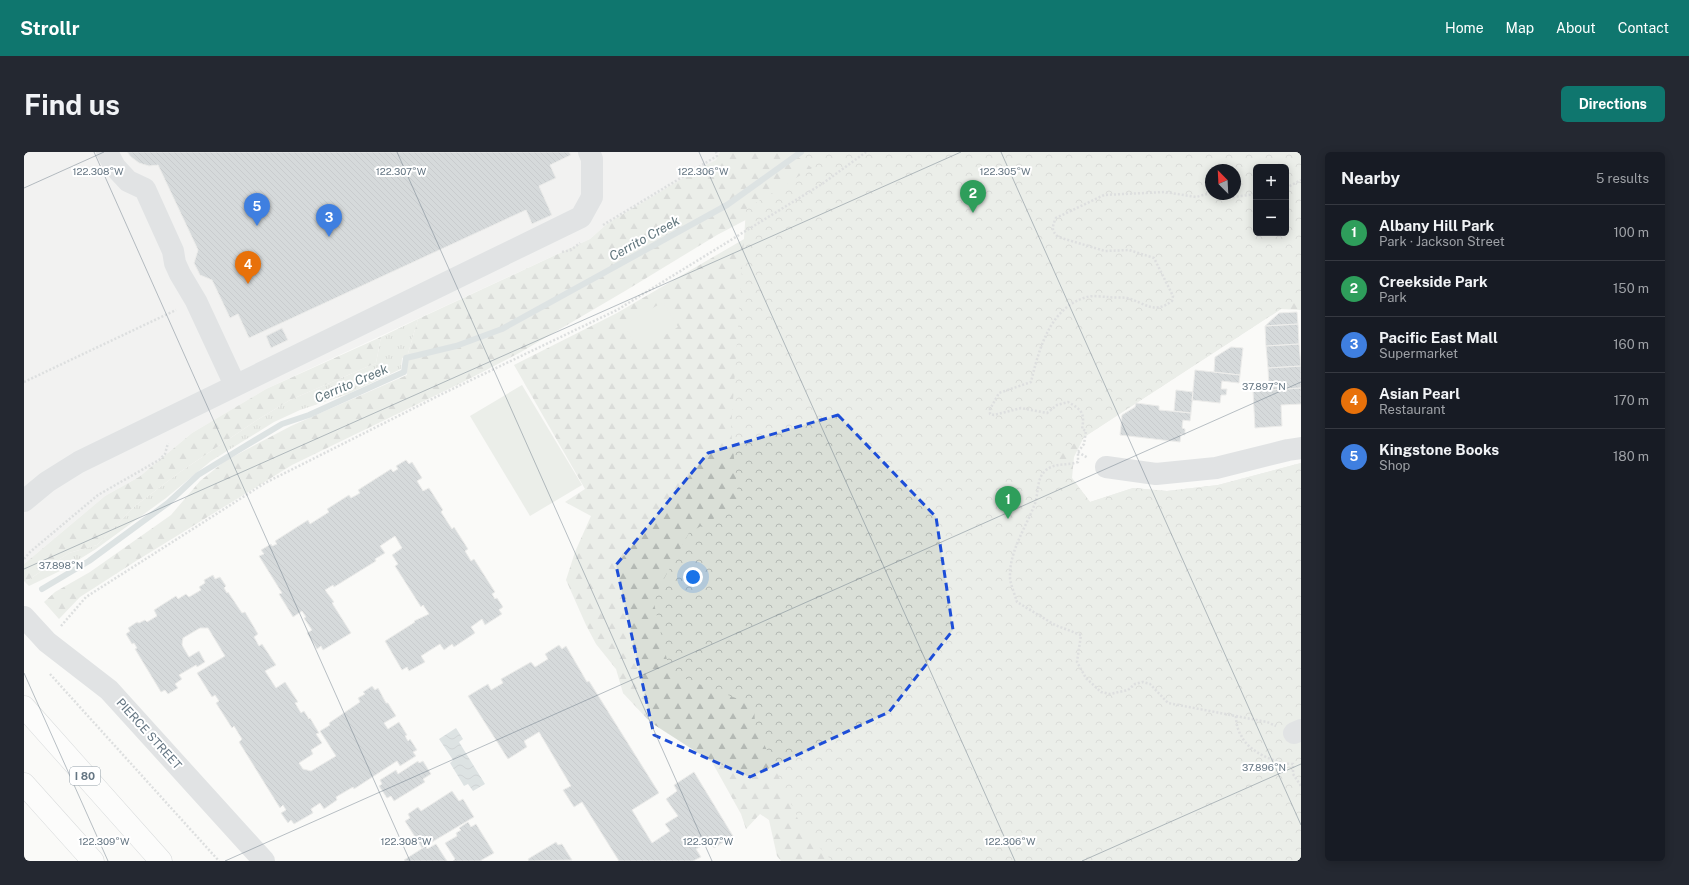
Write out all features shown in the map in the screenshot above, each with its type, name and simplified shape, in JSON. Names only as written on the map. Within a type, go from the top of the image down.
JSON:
[{"type":"highway","name":"I 80","points":[[24,707],[161,861]]},
{"type":"highway","points":[[24,784],[93,861]]},
{"type":"street","points":[[107,152],[115,167],[128,181],[145,190],[173,251],[175,263],[180,274],[196,301],[235,385]]},
{"type":"street","points":[[24,501],[47,482],[79,462],[581,217],[592,197],[592,159],[589,152]]},
{"type":"street","points":[[1106,467],[1163,474],[1216,468],[1301,448]]},
{"type":"street","name":"PIERCE STREET","points":[[24,617],[47,642],[109,690],[264,861]]},
{"type":"path","points":[[47,642],[86,597],[265,483],[442,394],[617,310],[822,184],[866,152]]},
{"type":"path","points":[[1289,186],[1301,180]]},
{"type":"path","points":[[1205,195],[1196,197],[1165,192],[1104,195],[1056,218],[1052,228],[1058,237],[1104,251],[1129,250],[1154,258],[1173,296],[1172,301],[1164,307],[1157,308],[1126,298],[1088,296],[1069,304],[1049,329],[1040,346],[1031,382],[999,393],[990,409],[990,414],[994,415],[1021,408],[1047,413],[1068,402],[1078,408],[1084,418],[1082,430],[1086,431],[1084,444],[1078,452],[1078,462],[1073,464],[1060,464],[1051,467],[1044,472],[1041,477],[1035,504],[1014,551],[1010,579],[1017,602],[1055,625],[1081,635],[1077,662],[1086,678],[1101,692],[1110,694],[1128,690],[1135,684],[1143,682],[1150,684],[1168,703],[1267,722]]},
{"type":"path","points":[[1241,196],[1253,194]]},
{"type":"path","points":[[24,382],[196,301]]},
{"type":"path","points":[[46,669],[220,861]]},
{"type":"path","points":[[1236,716],[1242,739],[1266,757],[1279,762],[1293,764],[1293,774],[1301,786]]},
{"type":"highlighted area","points":[[838,415],[936,517],[953,630],[889,712],[750,777],[654,735],[616,565],[708,453]]},
{"type":"shaded area","points":[[24,152],[720,152],[716,160],[608,223],[590,239],[266,389],[192,433],[139,477],[105,496],[24,564]]},
{"type":"green space","points":[[720,152],[856,152],[757,214],[717,235],[521,352],[461,383],[292,465],[80,597],[59,619],[44,602],[55,592],[90,572],[171,515],[200,481],[225,461],[291,426],[407,375],[407,357],[418,319],[590,239],[608,223],[716,160]]},
{"type":"green space","points":[[792,152],[1301,152],[1301,296],[1055,456],[1090,502],[1133,488],[1167,491],[1218,485],[1301,463],[1301,861],[832,861],[802,828],[755,724],[754,705],[670,673],[653,599],[689,533],[739,504],[731,430],[746,209],[812,168]]},
{"type":"green space","points":[[1301,152],[1301,310],[1281,309],[1084,437],[1074,457],[1072,478],[1090,502],[1133,488],[1167,491],[1218,485],[1301,463],[1301,861],[781,861],[777,856],[769,820],[760,814],[746,829],[741,814],[712,762],[650,722],[623,693],[616,669],[596,644],[566,580],[575,552],[591,516],[565,502],[585,489],[514,365],[617,313],[775,221],[1205,165],[1205,200],[1241,200],[1241,164],[1210,164]]},
{"type":"green space","points":[[663,302],[678,327],[639,351],[624,325]]},
{"type":"green space","points":[[418,319],[407,357],[402,358],[401,369],[348,394],[300,410],[274,422],[211,461],[166,498],[96,549],[62,570],[29,586],[25,582],[69,553],[97,545],[135,506],[180,472],[257,420],[290,400],[376,363],[381,337]]},
{"type":"green space","points":[[381,337],[376,363],[290,400],[257,420],[180,472],[135,506],[97,545],[69,553],[25,582],[24,581],[24,564],[105,496],[139,477],[192,433],[266,389]]},
{"type":"green space","points":[[522,385],[582,485],[530,516],[470,416]]},
{"type":"water","points":[[456,728],[463,739],[459,742],[485,784],[473,791],[468,784],[464,786],[450,763],[453,760],[439,739]]},
{"type":"building","points":[[127,152],[569,152],[571,155],[550,165],[556,178],[539,186],[552,215],[532,224],[526,210],[249,338],[238,314],[230,318],[212,280],[200,275],[194,263],[198,250],[158,165],[149,166],[139,163]]},
{"type":"building","points":[[1297,312],[1298,324],[1265,326],[1279,313]]},
{"type":"building","points":[[1298,324],[1299,344],[1266,346],[1265,326]]},
{"type":"building","points":[[282,328],[288,340],[271,348],[266,336]]},
{"type":"building","points":[[1299,344],[1301,366],[1268,368],[1266,346]]},
{"type":"building","points":[[1231,347],[1243,348],[1240,375],[1214,372],[1215,357]]},
{"type":"building","points":[[1301,366],[1301,388],[1269,390],[1268,368]]},
{"type":"building","points":[[1195,370],[1240,375],[1239,383],[1222,381],[1221,389],[1227,389],[1226,395],[1221,395],[1220,403],[1192,400]]},
{"type":"building","points":[[1301,388],[1301,404],[1281,405],[1282,426],[1255,428],[1253,391]]},
{"type":"building","points":[[1176,390],[1193,392],[1191,413],[1174,411]]},
{"type":"building","points":[[1136,403],[1159,406],[1159,410],[1191,413],[1190,421],[1183,420],[1182,428],[1185,429],[1185,435],[1181,434],[1180,442],[1120,435],[1122,415],[1135,407]]},
{"type":"building","points":[[406,460],[409,464],[412,462],[422,478],[417,481],[423,491],[429,488],[443,510],[441,512],[452,529],[454,527],[468,549],[465,551],[471,561],[474,559],[495,592],[492,594],[495,599],[497,598],[503,607],[499,610],[502,614],[485,625],[482,619],[471,627],[475,633],[454,647],[452,644],[444,650],[440,644],[421,656],[425,662],[409,671],[407,667],[402,670],[385,641],[415,622],[414,621],[429,614],[423,605],[421,607],[395,566],[398,564],[392,555],[402,548],[395,536],[380,546],[385,553],[375,559],[376,561],[334,587],[333,585],[325,590],[334,602],[332,603],[351,633],[323,650],[321,646],[317,649],[307,633],[312,630],[304,618],[306,617],[302,611],[293,617],[279,594],[282,593],[259,556],[264,554],[261,550],[271,544],[272,546],[277,544],[275,541],[308,520],[310,524],[329,512],[327,509],[349,495],[351,498],[360,493],[358,490],[391,469],[393,472],[398,469],[396,466]]},
{"type":"building","points":[[213,575],[215,579],[220,577],[226,586],[224,588],[227,593],[228,592],[242,613],[245,612],[258,634],[254,637],[259,646],[262,644],[276,665],[265,671],[276,688],[285,682],[298,702],[295,703],[301,713],[304,711],[319,733],[316,734],[322,743],[311,750],[313,754],[299,763],[303,769],[311,771],[336,756],[320,731],[360,702],[358,698],[365,694],[363,692],[372,686],[375,690],[378,688],[386,703],[388,703],[396,716],[384,723],[388,729],[399,722],[407,735],[405,736],[408,741],[410,739],[417,750],[413,752],[416,756],[400,766],[397,761],[354,789],[353,787],[336,797],[337,800],[324,809],[320,803],[311,809],[313,813],[294,824],[291,820],[288,823],[281,813],[286,810],[283,805],[280,808],[239,742],[242,739],[234,726],[232,728],[216,703],[219,701],[215,695],[212,697],[197,673],[225,656],[208,628],[200,628],[183,638],[182,645],[189,657],[199,651],[205,662],[197,667],[196,665],[179,675],[182,679],[175,684],[178,688],[168,694],[165,690],[161,692],[135,649],[137,648],[134,643],[132,644],[126,634],[130,631],[128,628],[137,622],[139,623],[145,620],[147,622],[157,616],[154,610],[176,596],[178,599],[186,594],[189,597],[201,590],[199,587],[205,583],[204,580]]},
{"type":"building","points":[[559,645],[562,649],[566,646],[587,682],[589,681],[659,793],[632,810],[652,843],[670,831],[665,824],[678,816],[666,799],[677,791],[674,785],[694,772],[733,836],[714,848],[709,842],[696,849],[701,857],[693,861],[619,861],[582,802],[574,807],[563,790],[571,786],[539,732],[524,741],[527,747],[508,759],[468,696],[488,684],[491,690],[503,683],[501,679],[531,662],[535,667],[548,659],[545,654]]},
{"type":"building","points":[[418,761],[419,763],[423,761],[431,774],[423,779],[425,782],[394,801],[391,796],[387,798],[379,786],[382,784],[380,780],[396,770],[398,774]]},
{"type":"building","points":[[452,791],[459,801],[463,799],[474,817],[422,848],[405,821],[410,818],[408,814],[418,807],[421,811]]},
{"type":"building","points":[[468,822],[471,827],[476,824],[494,853],[480,861],[453,861],[455,859],[445,843],[457,836],[456,833],[461,830],[459,828]]},
{"type":"building","points":[[556,842],[558,845],[562,844],[572,860],[529,861],[528,859]]},
{"type":"building","points":[[436,844],[447,861],[404,860],[426,846],[427,849]]},
{"type":"waterway","name":"Cerrito Creek","points":[[42,589],[89,561],[168,503],[198,475],[282,424],[309,415],[404,372],[406,358],[456,346],[502,329],[727,205],[801,152]]},
{"type":"place","name":"Creekside Park","points":[[973,213]]},
{"type":"place","name":"Kingstone Books","points":[[257,226]]},
{"type":"place","name":"Pacific East Mall","points":[[329,237]]},
{"type":"place","name":"Asian Pearl","points":[[248,284]]},
{"type":"place","name":"Albany Hill Park","points":[[1008,519]]}]
